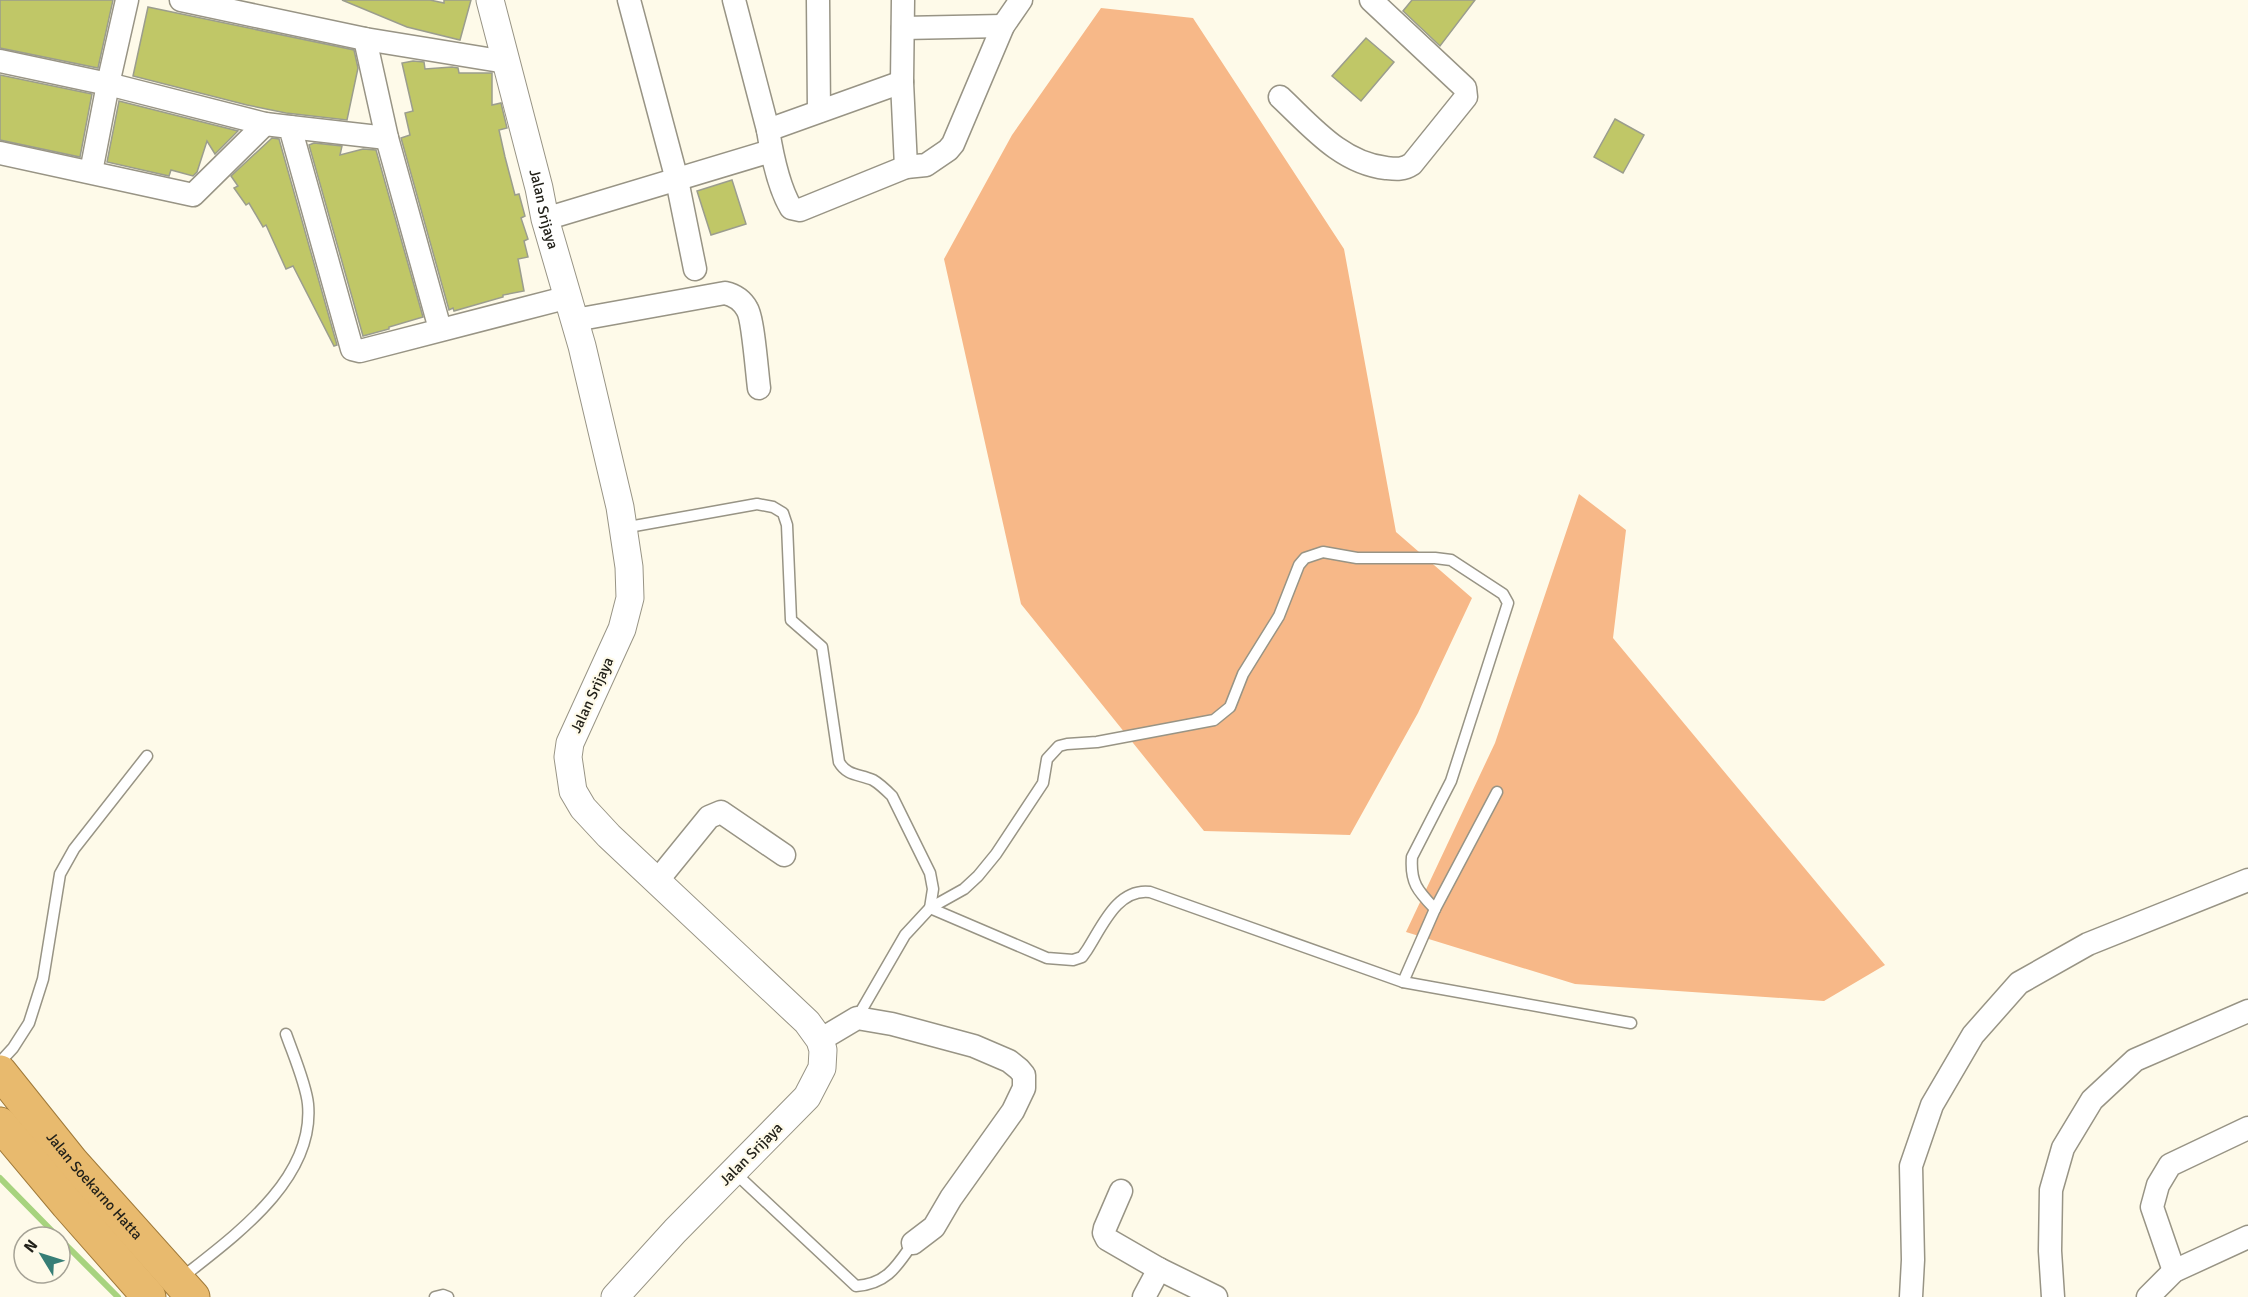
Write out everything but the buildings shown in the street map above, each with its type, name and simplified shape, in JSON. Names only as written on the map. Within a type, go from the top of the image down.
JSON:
[{"type":"highway","name":"Jalan Soekarno Hatta","points":[[0,1072],[72,1162],[185,1289]]},
{"type":"highway","points":[[0,1124],[149,1297]]},
{"type":"street","points":[[91,172],[127,0]]},
{"type":"street","points":[[181,0],[365,39],[506,63]]},
{"type":"street","name":"Jalan Srijaya","points":[[489,0],[539,188],[544,219],[572,308],[620,507],[629,567],[630,598],[622,629],[570,743],[569,774],[573,791],[583,808],[807,1022],[820,1040],[823,1050],[822,1068],[807,1097],[675,1231],[615,1297]]},
{"type":"street","points":[[629,0],[677,180],[695,269]]},
{"type":"street","points":[[734,0],[786,200],[795,210],[800,210],[906,167],[926,165],[948,150],[953,144],[1003,26],[1022,0]]},
{"type":"street","points":[[818,0],[819,111]]},
{"type":"street","points":[[903,0],[902,82],[906,167]]},
{"type":"street","points":[[1280,97],[1327,142],[1357,160],[1378,167],[1399,169],[1412,164],[1467,93],[1465,88],[1371,0]]},
{"type":"street","points":[[903,28],[1003,26]]},
{"type":"street","points":[[365,39],[387,138],[440,329]]},
{"type":"street","points":[[0,61],[108,84],[265,123],[387,138]]},
{"type":"street","points":[[544,219],[677,180],[770,141],[819,111],[902,82]]},
{"type":"street","points":[[0,153],[193,195],[265,123]]},
{"type":"street","points":[[290,127],[352,349],[360,351],[440,329],[572,308],[725,293],[738,298],[748,310],[759,388]]},
{"type":"street","points":[[657,881],[709,817],[716,813],[721,812],[784,855]]},
{"type":"street","points":[[1911,1297],[1913,1260],[1911,1166],[1932,1105],[1973,1035],[2019,983],[2038,972],[2088,944],[2248,880]]},
{"type":"street","points":[[2053,1297],[2050,1190],[2063,1148],[2092,1100],[2135,1060],[2248,1011]]},
{"type":"street","points":[[820,1040],[857,1018],[892,1024],[974,1046],[1009,1061],[1024,1075],[1024,1088],[1013,1111],[951,1198],[934,1227],[913,1243]]},
{"type":"street","points":[[2174,1272],[2152,1207],[2158,1185],[2170,1166],[2248,1128]]},
{"type":"street","points":[[1120,1191],[1106,1228],[1105,1237],[1159,1269],[1216,1297]]},
{"type":"street","points":[[2148,1297],[2174,1272],[2248,1237]]},
{"type":"street","points":[[1144,1297],[1159,1269]]},
{"type":"lane","points":[[623,528],[756,504],[773,507],[783,513],[787,525],[791,620],[822,647],[838,762],[845,770],[873,780],[892,796],[930,873],[933,889],[930,908]]},
{"type":"lane","points":[[857,1018],[906,935],[930,908],[954,896],[978,876],[996,854],[1043,783],[1047,759],[1059,746],[1097,742],[1214,720],[1230,708],[1243,674],[1279,616],[1299,565],[1305,558],[1323,552],[1357,558],[1450,560],[1503,594],[1508,603],[1451,781],[1412,857],[1411,870],[1414,884],[1418,892],[1435,909]]},
{"type":"lane","points":[[0,1062],[14,1048],[28,1023],[43,979],[60,874],[74,849],[147,756]]},
{"type":"lane","points":[[1403,982],[1435,909],[1497,792]]},
{"type":"lane","points":[[930,908],[1047,957],[1073,960],[1082,957],[1117,903],[1129,894],[1138,891],[1150,892],[1403,982],[1632,1023]]},
{"type":"lane","points":[[185,1289],[218,1249],[270,1202],[294,1167],[308,1126],[308,1102],[286,1034]]},
{"type":"lane","points":[[734,1171],[856,1286],[868,1284],[892,1272],[913,1243]]},
{"type":"lane","points":[[435,1297],[443,1295],[448,1297]]},
{"type":"shaded area","points":[[1101,8],[1193,18],[1344,249],[1396,532],[1472,598],[1418,713],[1350,835],[1204,831],[1021,604],[944,259],[1012,135]]},
{"type":"shaded area","points":[[1579,494],[1626,530],[1613,638],[1885,965],[1824,1001],[1575,984],[1406,932],[1495,743]]},
{"type":"waterway","points":[[0,1178],[46,1225]]},
{"type":"waterway","points":[[72,1251],[118,1297]]}]
